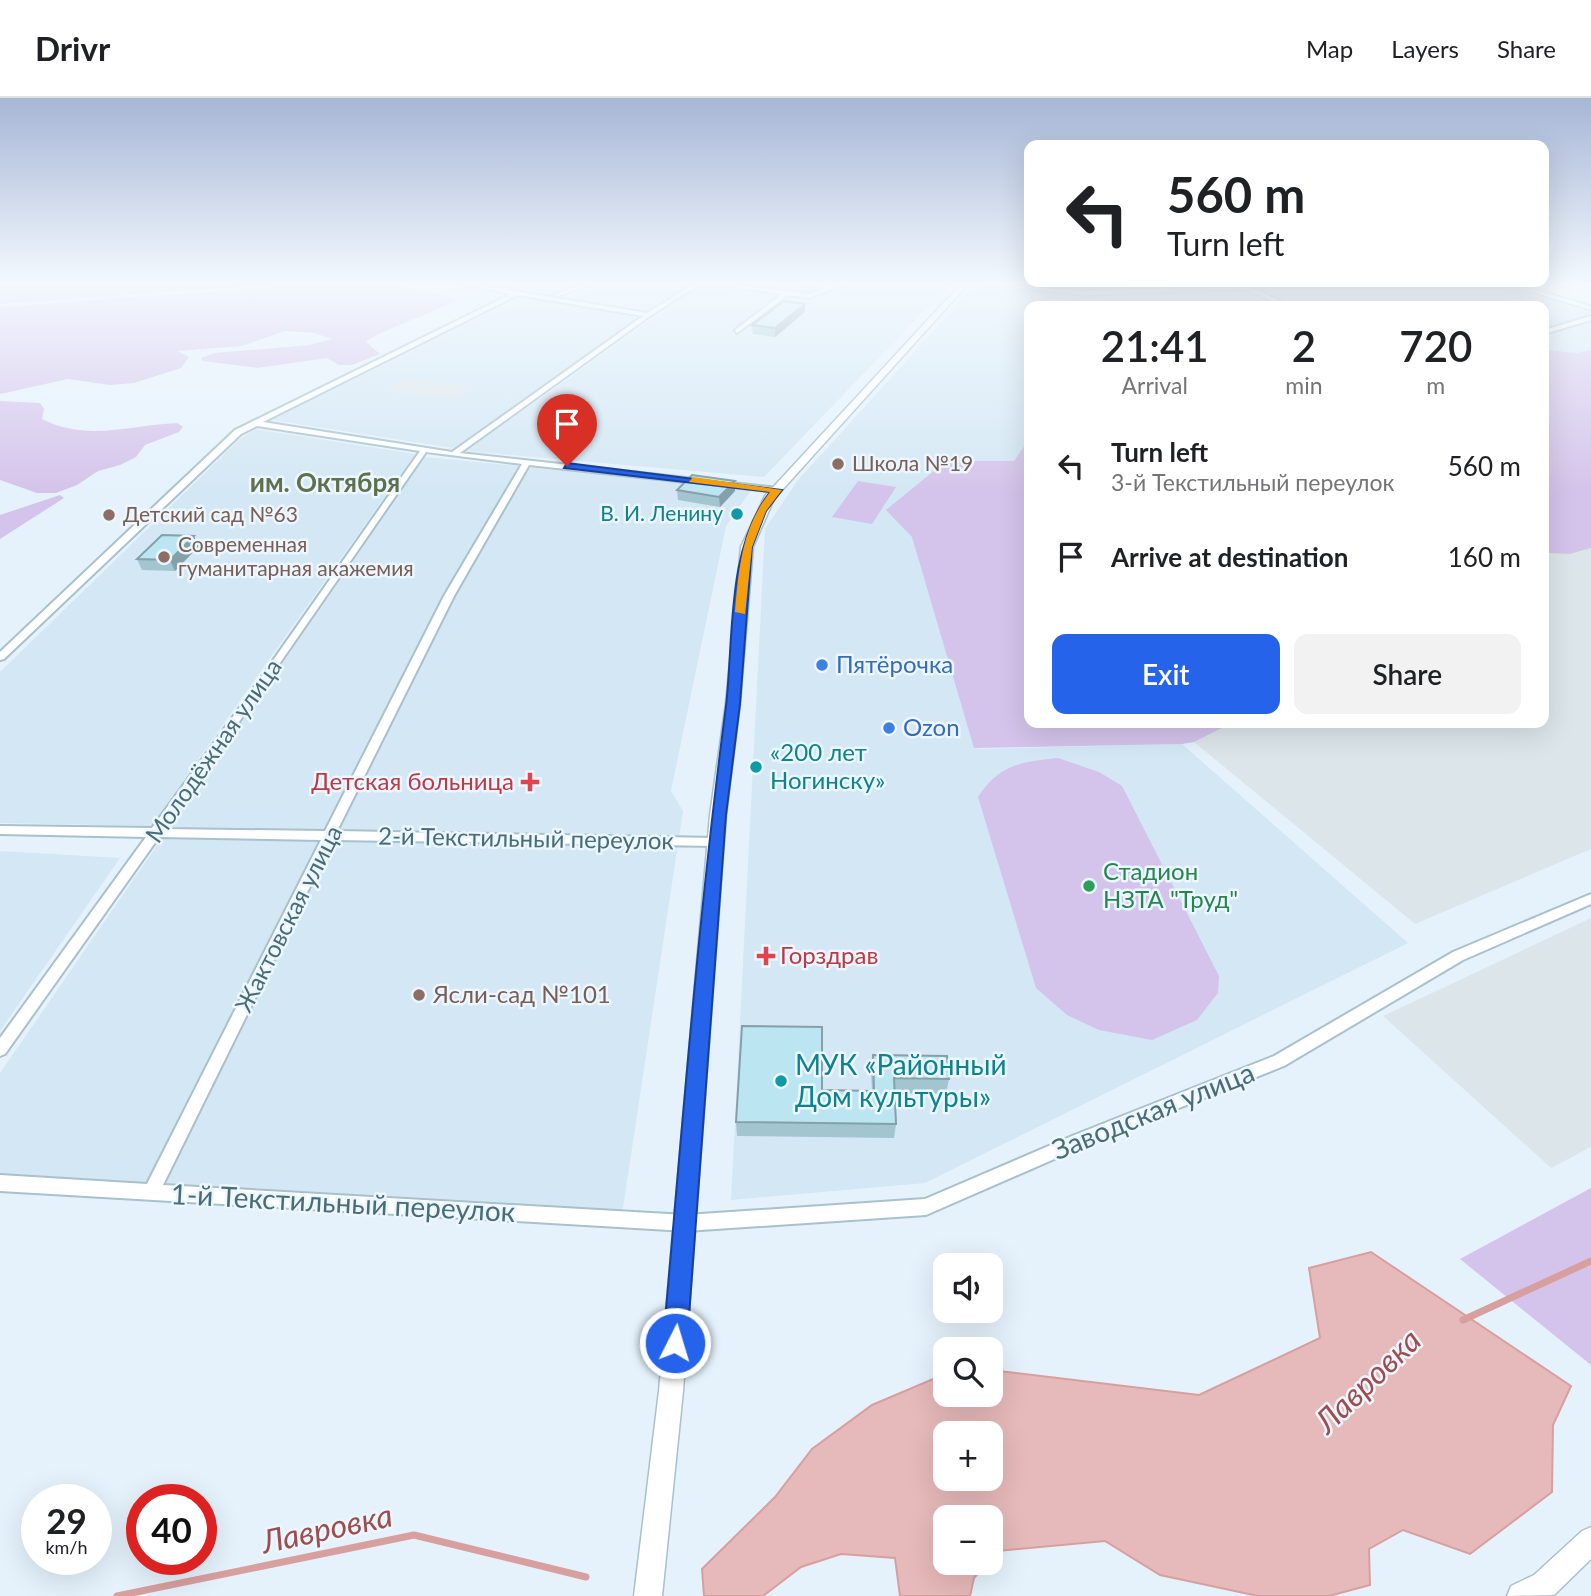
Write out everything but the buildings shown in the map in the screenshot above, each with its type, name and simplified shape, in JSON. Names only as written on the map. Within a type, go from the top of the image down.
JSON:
[{"type":"street","points":[[0,657],[223,444],[254,423],[393,354]]},
{"type":"street","points":[[453,454],[593,354]]},
{"type":"street","points":[[648,1596],[686,1223],[716,842],[747,547],[761,511],[777,490],[901,354]]},
{"type":"street","points":[[254,423],[453,454],[777,490]]},
{"type":"street","name":"Молодёжная улица","points":[[0,1050],[155,835],[424,450]]},
{"type":"street","name":"Жактовская улица","points":[[151,1192],[449,596],[527,461]]},
{"type":"street","name":"2-й Текстильный переулок","points":[[0,830],[155,835],[532,837],[716,842]]},
{"type":"street","name":"Заводская улица","points":[[686,1223],[926,1208],[1078,1141],[1279,1060],[1458,956],[1591,899]]},
{"type":"street","name":"1-й Текстильный переулок","points":[[0,1183],[686,1223]]},
{"type":"street","points":[[1521,1596],[1544,1585],[1591,1540]]},
{"type":"shaded area","points":[[0,354],[183,354],[189,357],[181,368],[134,383],[110,385],[68,379],[0,394]]},
{"type":"shaded area","points":[[212,354],[380,354],[352,365],[339,365],[327,358],[257,368],[203,361],[201,358]]},
{"type":"shaded area","points":[[406,354],[588,354],[453,448],[272,420]]},
{"type":"shaded area","points":[[603,354],[883,354],[764,477],[466,451]]},
{"type":"shaded area","points":[[913,354],[1024,354],[1024,450],[1017,461],[914,538],[977,749],[1182,744],[1408,943],[925,1183],[731,1200],[765,529],[798,480]]},
{"type":"shaded area","points":[[1549,354],[1579,354],[1549,361]]},
{"type":"shaded area","points":[[1549,354],[1591,354],[1591,548],[1570,554],[1549,553]]},
{"type":"shaded area","points":[[405,378],[473,387],[454,399],[385,391]]},
{"type":"shaded area","points":[[0,401],[40,403],[44,409],[42,419],[75,430],[109,430],[177,423],[183,427],[179,432],[145,445],[136,457],[98,471],[77,485],[56,493],[37,493],[0,480]]},
{"type":"shaded area","points":[[255,429],[415,454],[151,826],[0,823],[0,672],[239,440]]},
{"type":"shaded area","points":[[1024,446],[1024,728],[1222,728],[1194,742],[1182,744],[974,748],[912,537],[886,510],[946,461],[1014,461]]},
{"type":"shaded area","points":[[425,457],[752,489],[726,526],[671,791],[683,811],[621,1221],[0,1180],[0,1073]]},
{"type":"shaded area","points":[[858,481],[896,487],[872,524],[832,517]]},
{"type":"shaded area","points":[[60,495],[64,498],[0,539],[0,515]]},
{"type":"shaded area","points":[[1591,548],[1591,849],[1415,924],[1194,742],[1222,728],[1549,728],[1549,553],[1570,554]]},
{"type":"shaded area","name":"Стадион НЗТА \"Труд\"","points":[[1058,758],[1099,772],[1122,786],[1219,976],[1218,993],[1197,1020],[1152,1040],[1099,1030],[1067,1015],[1036,988],[978,797],[1003,771],[1022,763]]},
{"type":"shaded area","points":[[0,851],[120,858],[0,1031]]},
{"type":"shaded area","points":[[1591,918],[1591,1147],[1551,1168],[1383,1016]]},
{"type":"shaded area","points":[[1591,1188],[1591,1365],[1460,1259]]},
{"type":"water","points":[[1371,1252],[1571,1386],[1553,1425],[1552,1492],[1470,1554],[1403,1530],[1369,1549],[1370,1585],[1329,1596],[1258,1596],[1160,1575],[1105,1541],[1003,1550],[1003,1505],[933,1505],[933,1575],[977,1575],[970,1596],[900,1596],[895,1558],[841,1554],[801,1567],[763,1596],[704,1596],[702,1569],[775,1497],[812,1449],[872,1405],[933,1379],[933,1407],[1003,1407],[1003,1371],[1199,1395],[1320,1338],[1309,1268]]},
{"type":"waterway","name":"Лавровка","points":[[1463,1320],[1591,1261]]},
{"type":"waterway","name":"Лавровка","points":[[117,1596],[414,1535],[586,1577]]},
{"type":"slow traffic","points":[[693,480],[777,490],[761,511],[747,547],[741,612]]},
{"type":"place","name":"Школа №19","points":[[838,464]]},
{"type":"place","name":"В. И. Ленину","points":[[737,514]]},
{"type":"place","name":"Детский сад №63","points":[[109,515]]},
{"type":"place","name":"Современная гуманитарная акажемия","points":[[164,557]]},
{"type":"place","name":"Пятёрочка","points":[[822,665]]},
{"type":"place","name":"Ozon","points":[[889,728]]},
{"type":"place","name":"«200 лет Ногинску»","points":[[756,767]]},
{"type":"place","name":"Детская больница","points":[[530,782]]},
{"type":"place","name":"Стадион НЗТА \"Труд\"","points":[[1089,886]]},
{"type":"place","name":"Горздрав","points":[[766,956]]},
{"type":"place","name":"Ясли-сад №101","points":[[419,995]]},
{"type":"place","name":"МУК «Районный Дом культуры»","points":[[781,1081]]},
{"type":"district","name":"им. Октября","points":[[325,483]]},
{"type":"route","points":[[567,466],[777,490],[761,511],[747,547],[733,704],[718,815],[675,1343]]}]
